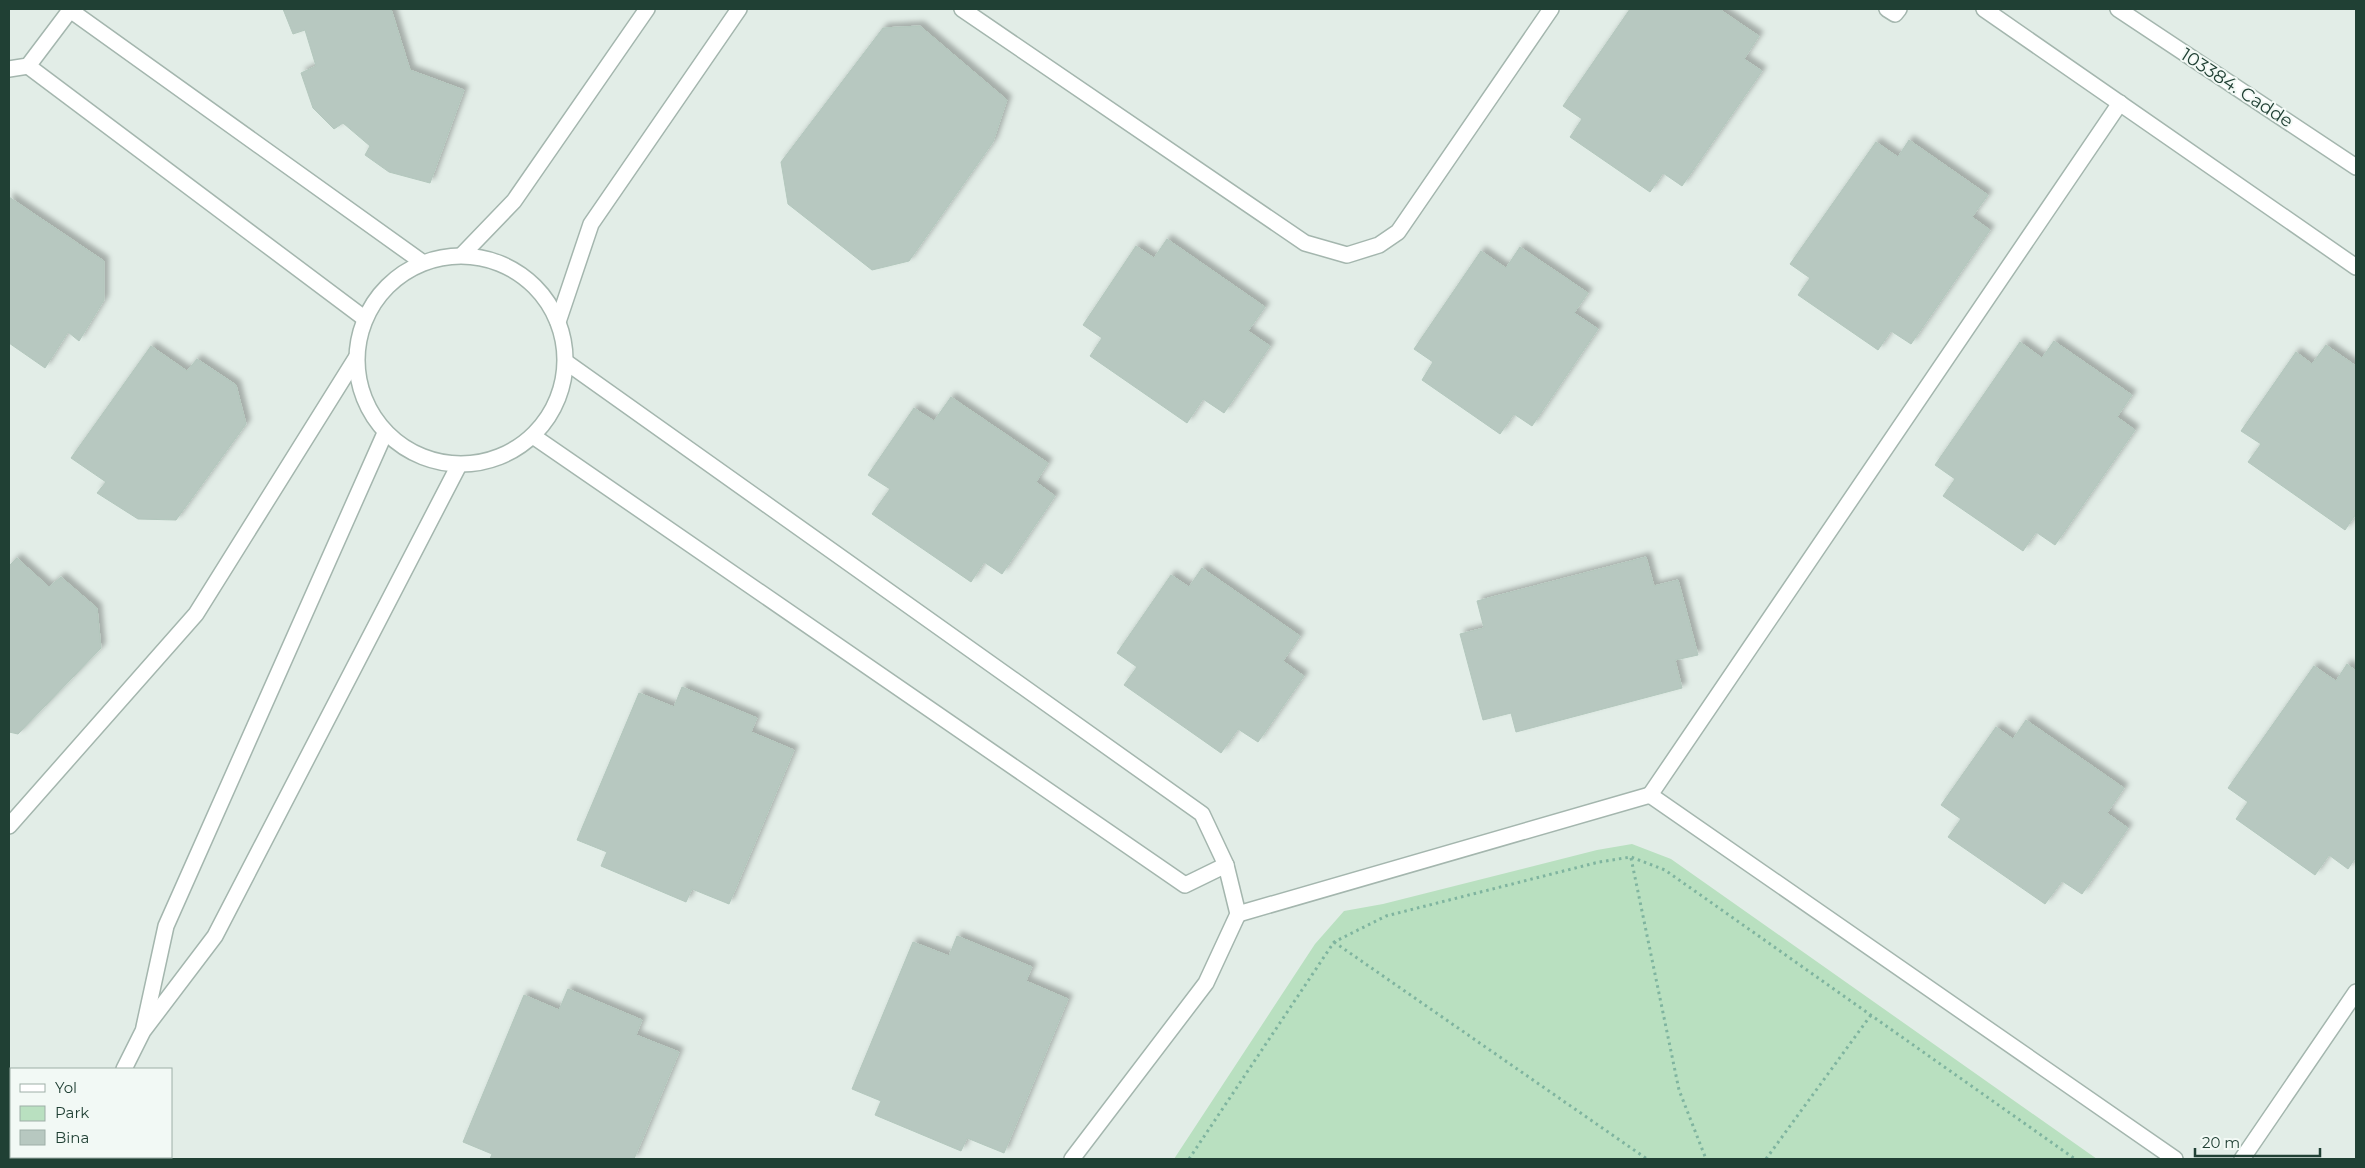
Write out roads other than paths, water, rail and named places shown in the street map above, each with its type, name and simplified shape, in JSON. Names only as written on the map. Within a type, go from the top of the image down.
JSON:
[{"type":"street","points":[[9,69],[28,66],[70,9],[422,262]]},
{"type":"street","points":[[462,255],[514,201],[647,9]]},
{"type":"street","points":[[558,322],[591,224],[739,9]]},
{"type":"street","points":[[962,9],[1305,243],[1347,255],[1379,245],[1398,232],[1551,9]]},
{"type":"street","points":[[1887,9],[1895,14],[1899,9]]},
{"type":"street","points":[[1984,9],[2356,268]]},
{"type":"street","name":"103384. Cadde","points":[[2118,9],[2356,167]]},
{"type":"street","points":[[28,66],[364,318]]},
{"type":"street","points":[[1238,914],[1650,795],[2120,103]]},
{"type":"street","points":[[9,826],[196,614],[356,358],[364,318],[388,284],[422,262],[462,255],[503,264],[536,288],[558,322],[566,362],[556,403],[533,436],[499,458],[458,465],[418,456],[385,433],[363,398],[356,358]]},
{"type":"street","points":[[566,362],[1202,814],[1226,864],[1238,914],[1206,983],[1072,1159]]},
{"type":"street","points":[[143,1031],[166,926],[385,433]]},
{"type":"street","points":[[533,436],[1185,885],[1226,864]]},
{"type":"street","points":[[124,1068],[143,1031],[215,936],[458,465]]},
{"type":"street","points":[[1650,795],[2175,1159]]},
{"type":"street","points":[[2242,1159],[2356,992]]}]
